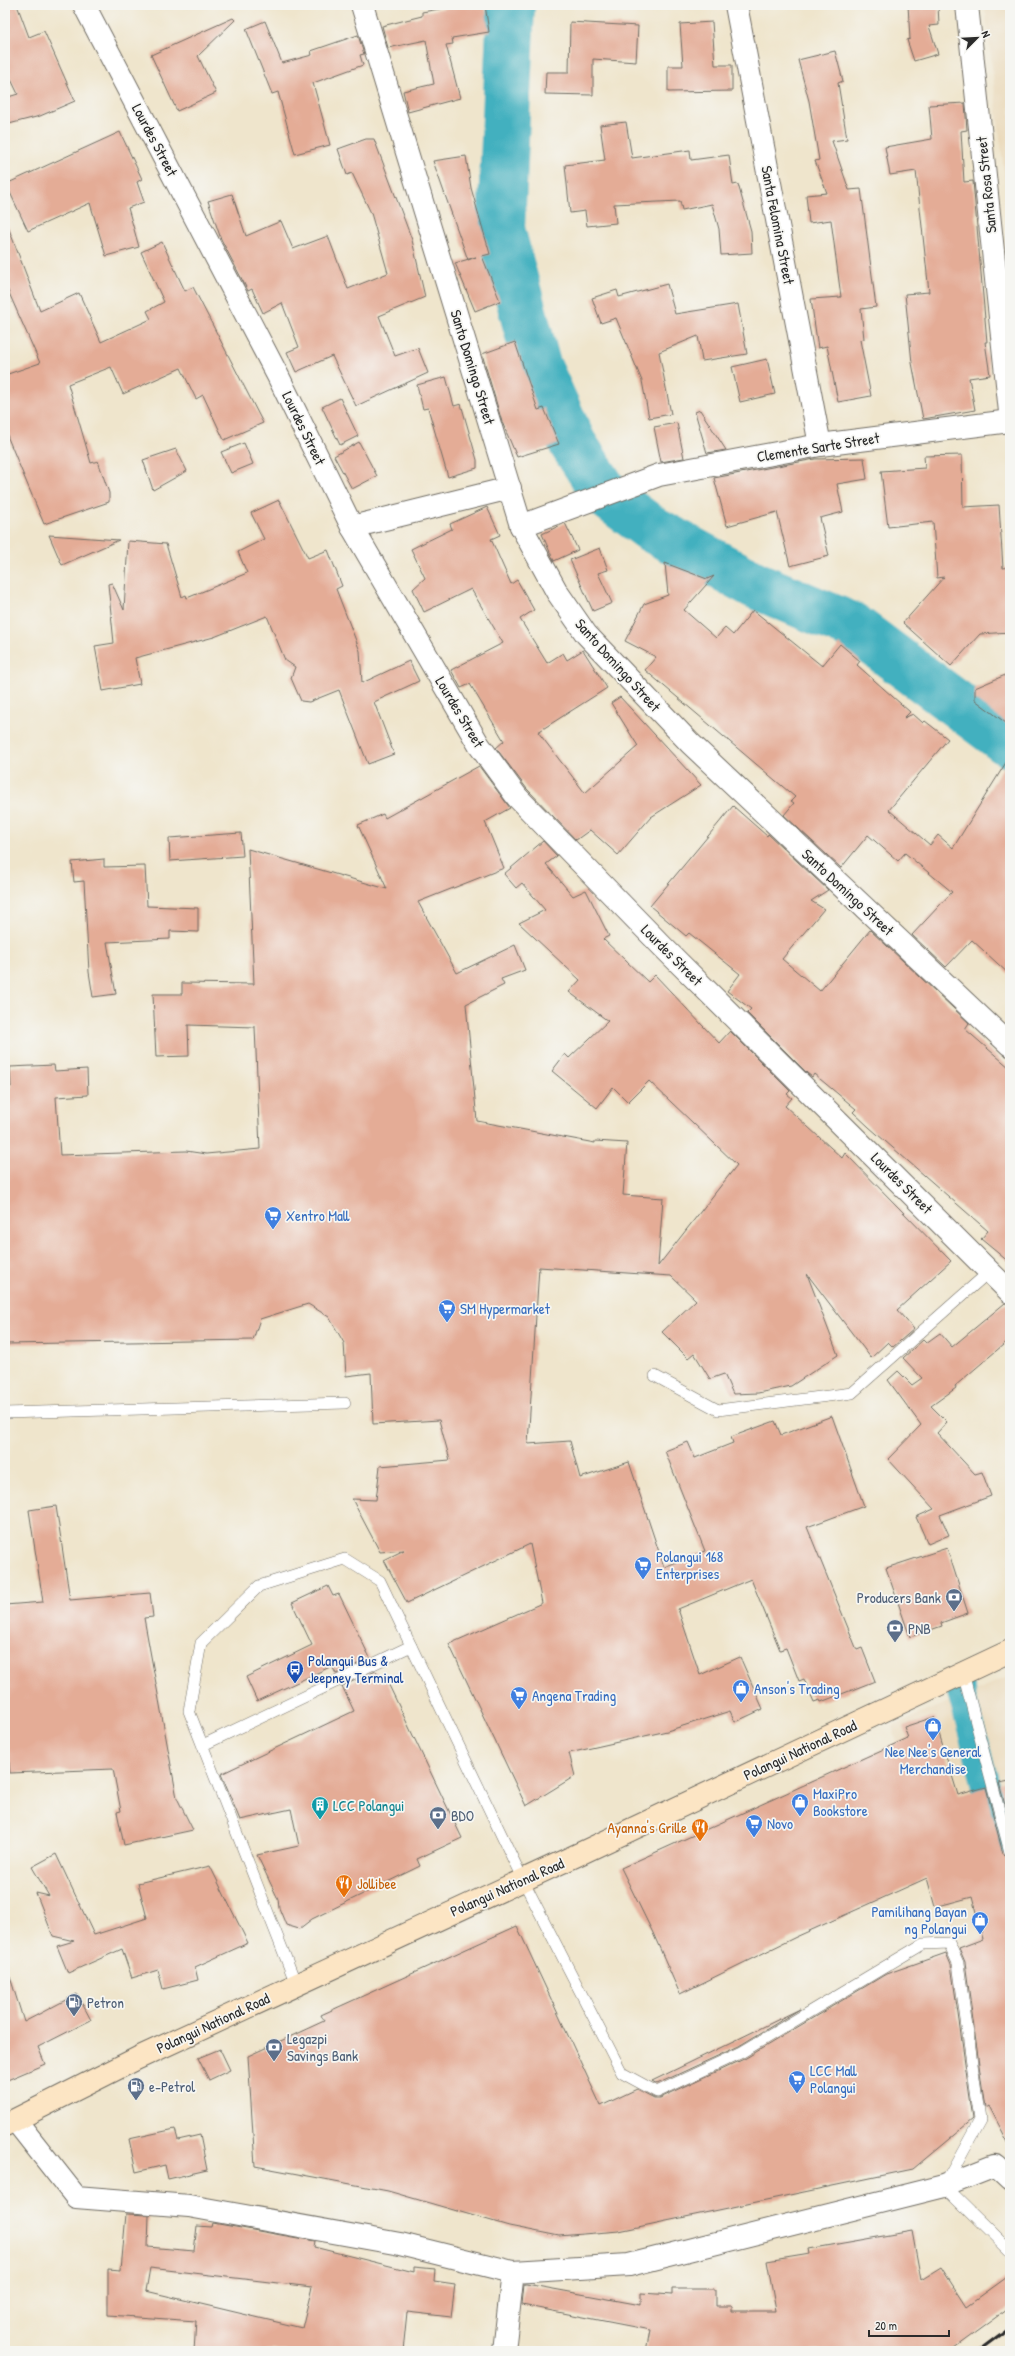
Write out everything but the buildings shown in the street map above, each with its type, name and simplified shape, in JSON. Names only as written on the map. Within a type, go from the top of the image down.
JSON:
[{"type":"main road","name":"Polangui National Road","points":[[10,2123],[138,2058],[523,1880],[1010,1651]]},
{"type":"street","name":"Lourdes Street","points":[[84,5],[278,376],[352,527],[479,745],[517,797],[658,941],[1010,1292]]},
{"type":"street","name":"Santo Domingo Street","points":[[362,5],[521,526],[557,592],[586,634],[690,743],[1010,1045]]},
{"type":"street","name":"Santa Felomina Street","points":[[736,5],[820,445]]},
{"type":"street","name":"Santa Rosa Street","points":[[967,5],[1010,412]]},
{"type":"street","name":"Clemente Sarte Street","points":[[521,526],[659,475],[820,445],[1010,421]]},
{"type":"street","points":[[352,527],[510,488]]},
{"type":"street","points":[[10,2123],[76,2197],[189,2206],[400,2244],[513,2272],[629,2265],[944,2186],[995,2166],[1010,2180]]},
{"type":"street","points":[[504,2351],[513,2272]]},
{"type":"lane","points":[[655,1376],[718,1410],[852,1393],[990,1271]]},
{"type":"lane","points":[[5,1413],[345,1403]]},
{"type":"lane","points":[[296,1984],[189,1711],[201,1643],[259,1586],[345,1559],[380,1581],[523,1880],[622,2073],[657,2092],[742,2052],[923,1944],[949,1943],[958,1963],[980,2120],[944,2186],[1010,2251]]},
{"type":"lane","points":[[203,1745],[412,1646]]},
{"type":"lane","points":[[963,1673],[1010,1852]]},
{"type":"shaded area","points":[[985,5],[1010,5],[1010,225]]},
{"type":"shaded area","name":"Pamilihang Bayan ng Polangui","points":[[1010,1676],[1010,2145],[892,1726]]},
{"type":"waterway","points":[[511,5],[501,229],[537,365],[573,444],[607,496],[652,529],[755,585],[852,626],[1010,744]]},
{"type":"waterway","points":[[961,1692],[1010,1875]]},
{"type":"railway","points":[[979,2351],[1010,2328]]},
{"type":"place","name":"Xentro Mall","points":[[273,1230]]},
{"type":"place","name":"SM Hypermarket","points":[[447,1323]]},
{"type":"place","name":"Polangui 168 Enterprises","points":[[643,1580]]},
{"type":"place","name":"Producers Bank","points":[[954,1612]]},
{"type":"place","name":"PNB","points":[[895,1643]]},
{"type":"place","name":"Polangui Bus & Jeepney Terminal","points":[[295,1684]]},
{"type":"place","name":"Anson's Trading","points":[[741,1703]]},
{"type":"place","name":"Angena Trading","points":[[519,1710]]},
{"type":"place","name":"Nee Nee's General Merchandise","points":[[933,1741]]},
{"type":"place","name":"MaxiPro Bookstore","points":[[800,1817]]},
{"type":"place","name":"LCC Polangui","points":[[320,1820]]},
{"type":"place","name":"BDO","points":[[438,1830]]},
{"type":"place","name":"Novo","points":[[754,1838]]},
{"type":"place","name":"Ayanna's Grille","points":[[700,1842]]},
{"type":"place","name":"Jollibee","points":[[344,1898]]},
{"type":"place","name":"Pamilihang Bayan ng Polangui","points":[[980,1935]]},
{"type":"place","name":"Petron","points":[[74,2017]]},
{"type":"place","name":"Legazpi Savings Bank","points":[[274,2062]]},
{"type":"place","name":"LCC Mall Polangui","points":[[797,2094]]},
{"type":"place","name":"e-Petrol","points":[[136,2101]]}]
